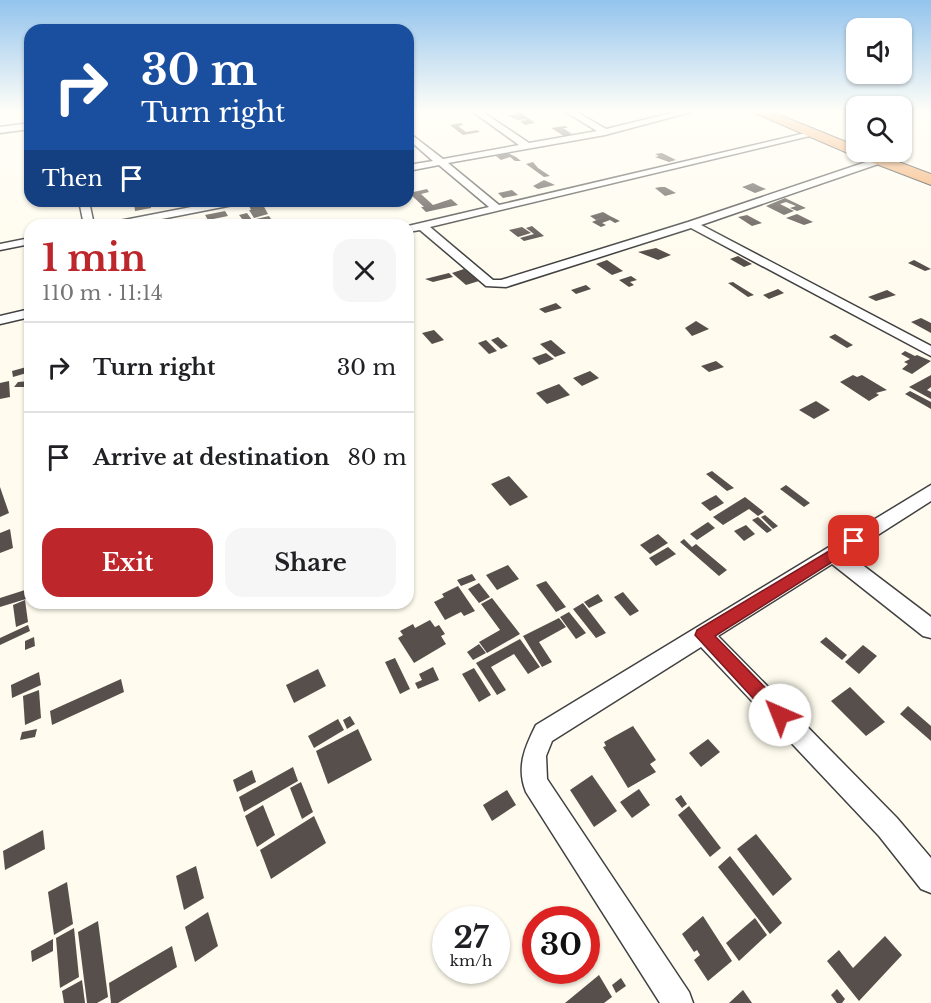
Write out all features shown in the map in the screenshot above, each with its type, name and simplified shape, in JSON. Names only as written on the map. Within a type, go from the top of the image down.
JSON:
[{"type":"highway","points":[[886,162],[931,180]]},
{"type":"street","points":[[436,159],[498,209]]},
{"type":"street","points":[[414,167],[457,159]]},
{"type":"street","points":[[414,228],[709,159]]},
{"type":"street","points":[[422,226],[490,283],[502,284],[692,224],[875,162]]},
{"type":"street","points":[[145,219],[207,207]]},
{"type":"street","points":[[692,224],[931,352]]},
{"type":"street","points":[[0,247],[24,242]]},
{"type":"street","points":[[0,320],[24,314]]},
{"type":"street","points":[[678,1003],[535,783],[534,756],[544,733],[931,492]]},
{"type":"street","points":[[834,554],[931,629]]},
{"type":"street","points":[[703,635],[888,827],[931,879]]},
{"type":"building","points":[[660,159],[676,160],[669,162]]},
{"type":"building","points":[[533,162],[550,176],[544,177],[526,164]]},
{"type":"building","points":[[544,180],[555,185],[538,189],[533,186]]},
{"type":"building","points":[[753,183],[766,189],[755,193],[742,187]]},
{"type":"building","points":[[660,187],[676,193],[665,196],[655,188]]},
{"type":"building","points":[[427,189],[429,192],[421,194],[433,205],[451,199],[458,205],[426,212],[414,198],[414,192]]},
{"type":"building","points":[[512,190],[518,195],[503,198],[498,193]]},
{"type":"building","points":[[785,198],[806,208],[797,211],[790,208],[796,206],[786,202],[780,204],[794,211],[784,215],[766,206]]},
{"type":"building","points":[[134,207],[151,207],[151,208],[135,211]]},
{"type":"building","points":[[250,207],[264,207],[268,214],[254,218],[249,210],[251,210]]},
{"type":"building","points":[[225,211],[228,216],[207,219],[205,215]]},
{"type":"building","points":[[603,212],[620,221],[615,223],[610,220],[602,223],[606,225],[601,227],[592,222],[603,217],[596,220],[590,216]]},
{"type":"building","points":[[247,213],[251,219],[242,219],[239,215]]},
{"type":"building","points":[[797,214],[813,222],[804,225],[786,218]]},
{"type":"building","points":[[747,215],[762,223],[752,226],[738,217]]},
{"type":"building","points":[[532,226],[544,236],[524,241],[520,238],[534,234],[526,228]]},
{"type":"building","points":[[522,227],[531,233],[518,237],[509,230]]},
{"type":"building","points":[[656,248],[671,255],[658,260],[638,252]]},
{"type":"building","points":[[738,256],[752,264],[744,267],[730,259]]},
{"type":"building","points":[[607,260],[623,271],[612,275],[596,264]]},
{"type":"building","points":[[914,260],[931,269],[925,271],[908,263]]},
{"type":"building","points":[[464,269],[479,281],[466,285],[452,273]]},
{"type":"building","points":[[449,273],[453,277],[433,282],[425,279]]},
{"type":"building","points":[[631,276],[637,280],[630,282],[634,285],[629,287],[619,280]]},
{"type":"building","points":[[733,282],[754,295],[748,297],[728,283]]},
{"type":"building","points":[[586,285],[591,289],[576,294],[571,290]]},
{"type":"building","points":[[778,289],[784,293],[769,299],[763,295]]},
{"type":"building","points":[[887,290],[896,295],[876,301],[868,297]]},
{"type":"building","points":[[556,303],[562,308],[545,313],[539,309]]},
{"type":"building","points":[[921,318],[931,323],[931,333],[911,322]]},
{"type":"building","points":[[696,321],[709,329],[692,336],[685,328]]},
{"type":"building","points":[[434,330],[444,340],[432,344],[422,333]]},
{"type":"building","points":[[835,334],[853,345],[847,348],[829,337]]},
{"type":"building","points":[[498,337],[508,346],[501,349],[491,340]]},
{"type":"building","points":[[486,340],[497,351],[489,354],[478,343]]},
{"type":"building","points":[[551,340],[566,353],[555,357],[540,344]]},
{"type":"building","points":[[905,351],[931,361],[912,374],[902,369],[908,364],[904,362],[910,359],[901,354]]},
{"type":"building","points":[[546,353],[554,359],[539,365],[532,358]]},
{"type":"building","points":[[716,361],[724,367],[709,372],[701,366]]},
{"type":"building","points":[[24,368],[24,374],[13,377],[12,371]]},
{"type":"building","points":[[590,371],[599,378],[582,386],[573,378]]},
{"type":"building","points":[[853,375],[857,377],[862,375],[887,390],[876,393],[879,395],[869,401],[840,382]]},
{"type":"building","points":[[931,375],[931,387],[927,390],[931,392],[931,399],[909,387]]},
{"type":"building","points":[[9,381],[10,397],[0,399],[0,383]]},
{"type":"building","points":[[18,382],[24,382],[24,387],[14,387]]},
{"type":"building","points":[[559,384],[570,395],[547,404],[536,393]]},
{"type":"building","points":[[910,391],[931,402],[931,409],[905,394]]},
{"type":"building","points":[[816,401],[830,410],[814,419],[799,410]]},
{"type":"building","points":[[712,471],[734,488],[727,491],[706,474]]},
{"type":"building","points":[[509,476],[528,497],[510,506],[491,484]]},
{"type":"building","points":[[786,485],[810,503],[804,507],[780,489]]},
{"type":"building","points":[[0,487],[9,513],[0,517]]},
{"type":"building","points":[[716,495],[724,503],[710,511],[701,503]]},
{"type":"building","points":[[745,497],[764,512],[758,516],[749,509],[723,525],[713,517]]},
{"type":"building","points":[[765,515],[778,526],[773,529],[761,517]]},
{"type":"building","points":[[758,517],[772,530],[767,533],[752,520]]},
{"type":"building","points":[[708,522],[715,528],[697,540],[690,534]]},
{"type":"building","points":[[746,525],[755,534],[744,541],[734,531]]},
{"type":"building","points":[[10,529],[13,548],[0,553],[0,533]]},
{"type":"building","points":[[658,534],[668,543],[650,554],[640,545]]},
{"type":"building","points":[[684,539],[692,547],[696,544],[727,570],[719,576],[680,542]]},
{"type":"building","points":[[668,547],[676,554],[656,566],[649,558]]},
{"type":"building","points":[[508,565],[519,579],[497,590],[486,575]]},
{"type":"building","points":[[472,574],[476,580],[461,586],[457,580]]},
{"type":"building","points":[[546,581],[566,607],[556,612],[536,585]]},
{"type":"building","points":[[479,583],[490,597],[479,603],[468,589]]},
{"type":"building","points":[[458,586],[475,611],[464,616],[461,612],[445,620],[434,602],[444,597],[442,594]]},
{"type":"building","points":[[24,590],[24,600],[0,607],[0,598]]},
{"type":"building","points":[[623,592],[639,611],[630,616],[614,597]]},
{"type":"building","points":[[598,594],[603,601],[589,608],[584,602]]},
{"type":"building","points":[[492,598],[520,634],[487,653],[479,642],[500,630],[481,604]]},
{"type":"building","points":[[24,600],[28,622],[16,627],[13,605]]},
{"type":"building","points":[[583,603],[606,633],[596,638],[573,609]]},
{"type":"building","points":[[569,612],[586,633],[576,639],[560,617]]},
{"type":"building","points":[[559,618],[566,627],[539,642],[552,662],[542,667],[523,636]]},
{"type":"building","points":[[430,620],[435,627],[439,625],[445,634],[441,636],[446,644],[414,663],[398,638],[403,635],[400,631],[413,624],[415,628]]},
{"type":"building","points":[[28,625],[30,631],[0,645],[0,638]]},
{"type":"building","points":[[34,637],[35,646],[25,650],[25,641]]},
{"type":"building","points":[[826,637],[847,655],[842,660],[820,642]]},
{"type":"building","points":[[520,639],[540,667],[528,674],[514,654],[491,667],[506,690],[497,695],[476,663]]},
{"type":"building","points":[[479,644],[486,653],[473,660],[467,652]]},
{"type":"building","points":[[863,645],[877,656],[859,674],[845,662]]},
{"type":"building","points":[[395,658],[410,689],[400,694],[385,662]]},
{"type":"building","points":[[433,667],[439,680],[418,689],[415,683],[422,680],[419,674]]},
{"type":"building","points":[[474,668],[491,695],[479,702],[462,674]]},
{"type":"building","points":[[318,669],[326,686],[294,703],[286,685]]},
{"type":"building","points":[[39,672],[41,685],[12,698],[11,685]]},
{"type":"building","points":[[121,679],[124,692],[52,725],[50,711]]},
{"type":"building","points":[[850,687],[885,722],[866,736],[831,701]]},
{"type":"building","points":[[39,690],[41,718],[25,725],[23,696]]},
{"type":"building","points":[[908,706],[931,726],[931,741],[900,714]]},
{"type":"building","points":[[350,716],[355,724],[347,729],[343,720]]},
{"type":"building","points":[[338,719],[344,730],[314,748],[308,736]]},
{"type":"building","points":[[633,726],[656,760],[650,764],[656,772],[628,788],[603,747],[606,746],[604,742]]},
{"type":"building","points":[[37,729],[35,737],[20,740],[22,732]]},
{"type":"building","points":[[358,729],[372,760],[328,784],[316,751]]},
{"type":"building","points":[[708,739],[720,752],[701,767],[689,753]]},
{"type":"building","points":[[293,767],[298,781],[244,812],[239,797]]},
{"type":"building","points":[[252,770],[256,782],[237,792],[233,780]]},
{"type":"building","points":[[592,775],[617,811],[594,827],[570,790]]},
{"type":"building","points":[[301,782],[313,812],[302,819],[290,788]]},
{"type":"building","points":[[639,789],[650,805],[632,818],[620,802]]},
{"type":"building","points":[[507,790],[516,805],[492,821],[483,805]]},
{"type":"building","points":[[681,795],[687,804],[682,808],[675,799]]},
{"type":"building","points":[[263,805],[275,835],[257,847],[245,816]]},
{"type":"building","points":[[689,806],[721,848],[710,857],[678,815]]},
{"type":"building","points":[[314,816],[326,843],[271,879],[260,850]]},
{"type":"building","points":[[43,830],[45,849],[5,870],[3,851]]},
{"type":"building","points":[[756,834],[792,879],[773,896],[737,849]]},
{"type":"building","points":[[730,856],[782,923],[770,934],[718,867]]},
{"type":"building","points":[[196,866],[204,898],[184,910],[176,876]]},
{"type":"building","points":[[67,882],[73,924],[54,935],[48,892]]},
{"type":"building","points":[[208,912],[218,946],[195,962],[185,927]]},
{"type":"building","points":[[703,916],[732,961],[708,981],[694,960],[700,955],[697,950],[694,952],[682,934]]},
{"type":"building","points":[[755,918],[767,935],[739,961],[726,943]]},
{"type":"building","points":[[98,921],[108,997],[97,1003],[87,1003],[78,932]]},
{"type":"building","points":[[74,928],[79,977],[60,988],[56,938]]},
{"type":"building","points":[[885,936],[902,955],[859,1001],[827,961],[839,950],[853,968]]},
{"type":"building","points":[[53,939],[53,951],[32,962],[31,951]]},
{"type":"building","points":[[172,946],[177,967],[118,1003],[111,1003],[109,983]]},
{"type":"building","points":[[600,977],[612,997],[604,1003],[565,1003],[588,984],[600,984]]},
{"type":"building","points":[[621,978],[626,986],[616,993],[612,985]]},
{"type":"building","points":[[82,980],[85,1003],[64,1003],[62,991]]},
{"type":"building","points":[[837,989],[845,999],[842,1003],[837,1003],[831,995]]},
{"type":"building","points":[[743,990],[752,1003],[729,1003]]},
{"type":"route","points":[[780,715],[703,635],[854,541]]}]
